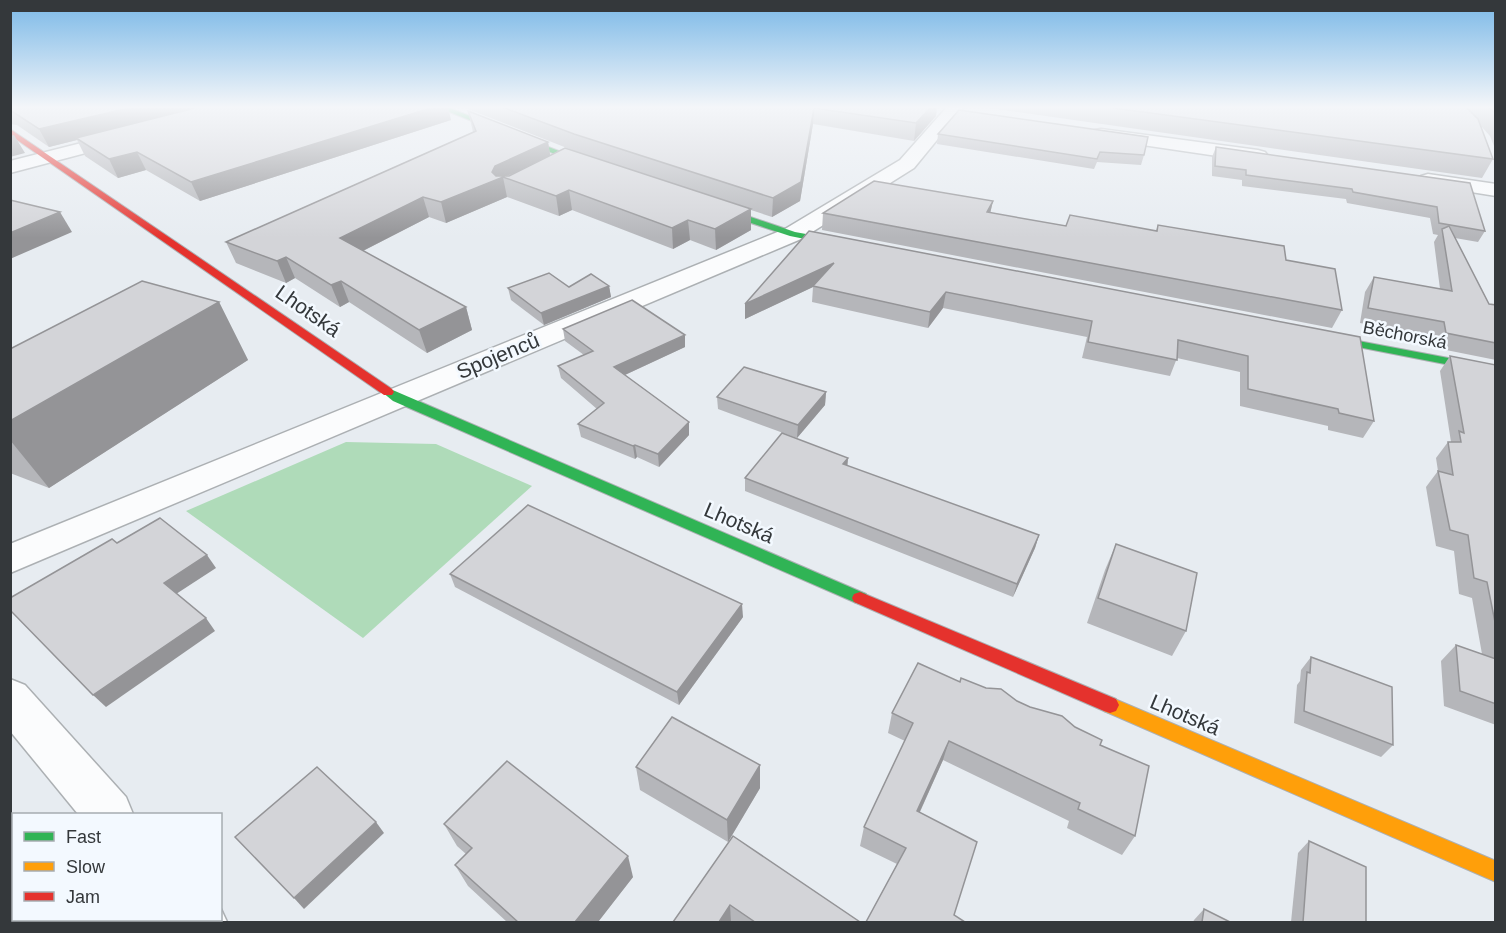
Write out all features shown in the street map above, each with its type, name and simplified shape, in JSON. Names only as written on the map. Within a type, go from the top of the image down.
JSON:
[{"type":"street","name":"Lhotská","points":[[39,151],[397,398],[1496,872]]},
{"type":"street","points":[[10,167],[74,151]]},
{"type":"street","points":[[555,151],[615,173]]},
{"type":"street","name":"Spojenců","points":[[10,559],[793,234],[907,164],[919,151]]},
{"type":"street","points":[[1219,151],[1271,158]]},
{"type":"street","points":[[1413,178],[1494,181]]},
{"type":"street","points":[[693,200],[793,234],[863,248]]},
{"type":"street","name":"Běchorská","points":[[1296,332],[1496,371]]},
{"type":"street","points":[[10,698],[108,813]]},
{"type":"green space","points":[[346,442],[436,444],[532,486],[363,638],[186,511]]},
{"type":"building","points":[[96,151],[293,151],[191,182],[137,152],[109,159]]},
{"type":"building","points":[[432,151],[529,151],[495,166],[492,172],[496,176],[509,176],[560,151],[573,151],[751,209],[715,229],[688,220],[672,228],[569,190],[556,196],[503,177],[441,202],[423,197],[340,238],[466,307],[419,330],[341,281],[331,285],[286,257],[277,261],[226,242]]},
{"type":"building","points":[[625,151],[807,151],[801,182],[773,198]]},
{"type":"building","points":[[1043,151],[1145,151],[1144,155],[1100,152],[1097,159]]},
{"type":"building","points":[[1216,151],[1241,151],[1470,183],[1485,231],[1439,223],[1437,207],[1353,192],[1352,189],[1246,175],[1246,170],[1215,166]]},
{"type":"building","points":[[1430,151],[1490,151],[1493,159]]},
{"type":"building","points":[[874,181],[993,201],[987,212],[1066,226],[1070,215],[1157,231],[1158,225],[1284,246],[1286,260],[1335,269],[1342,310],[823,213]]},
{"type":"building","points":[[10,200],[60,212],[10,233]]},
{"type":"building","points":[[1449,226],[1489,304],[1496,305],[1496,343],[1446,333],[1444,322],[1368,308],[1374,277],[1452,291],[1442,229]]},
{"type":"building","points":[[809,231],[1360,337],[1374,421],[1339,413],[1338,409],[1248,389],[1248,356],[1178,340],[1177,360],[1088,342],[1092,321],[946,292],[930,312],[813,286],[834,263],[745,304]]},
{"type":"building","points":[[549,273],[569,287],[591,274],[609,286],[541,313],[508,288]]},
{"type":"building","points":[[142,281],[219,302],[10,421],[10,349]]},
{"type":"building","points":[[632,300],[685,335],[614,367],[689,422],[658,454],[578,424],[604,403],[558,366],[593,351],[563,329]]},
{"type":"building","points":[[1450,356],[1496,365],[1496,627],[1487,582],[1474,578],[1468,535],[1450,530],[1438,471],[1453,475],[1448,442],[1461,442],[1459,431],[1464,433]]},
{"type":"building","points":[[744,367],[826,392],[798,425],[717,397]]},
{"type":"building","points":[[782,433],[848,458],[843,464],[1039,535],[1017,584],[745,478]]},
{"type":"building","points":[[528,505],[742,604],[677,692],[450,574]]},
{"type":"building","points":[[160,518],[207,555],[164,583],[206,618],[93,695],[10,610],[10,598],[112,539],[117,543]]},
{"type":"building","points":[[1116,544],[1197,573],[1186,631],[1098,598]]},
{"type":"building","points":[[1456,645],[1496,659],[1496,704],[1460,691]]},
{"type":"building","points":[[1311,657],[1392,687],[1393,745],[1304,711],[1307,672],[1310,673]]},
{"type":"building","points":[[918,663],[960,682],[961,678],[986,688],[1001,689],[1030,707],[1062,716],[1075,727],[1102,740],[1100,745],[1149,766],[1135,836],[1078,809],[1080,803],[949,741],[917,811],[977,842],[954,915],[965,922],[866,922],[906,848],[864,827],[913,723],[892,713]]},
{"type":"building","points":[[672,717],[760,765],[727,820],[636,767]]},
{"type":"building","points":[[507,761],[628,856],[575,922],[518,922],[455,865],[472,848],[444,824]]},
{"type":"building","points":[[317,767],[376,822],[294,898],[235,837]]},
{"type":"building","points":[[733,836],[860,922],[755,922],[730,905],[719,922],[673,922]]},
{"type":"building","points":[[1309,841],[1366,867],[1366,922],[1303,922]]},
{"type":"building","points":[[1204,909],[1230,922],[1202,922]]},
{"type":"traffic: fast","points":[[553,151],[598,168]]},
{"type":"traffic: fast","points":[[709,206],[793,234],[850,245]]},
{"type":"traffic: fast","points":[[1316,336],[1496,371]]},
{"type":"traffic: fast","points":[[388,392],[397,398],[860,598]]},
{"type":"traffic: slow","points":[[1110,705],[1496,872]]},
{"type":"traffic: jam","points":[[38,151],[388,392]]},
{"type":"traffic: jam","points":[[860,598],[1110,705]]}]
